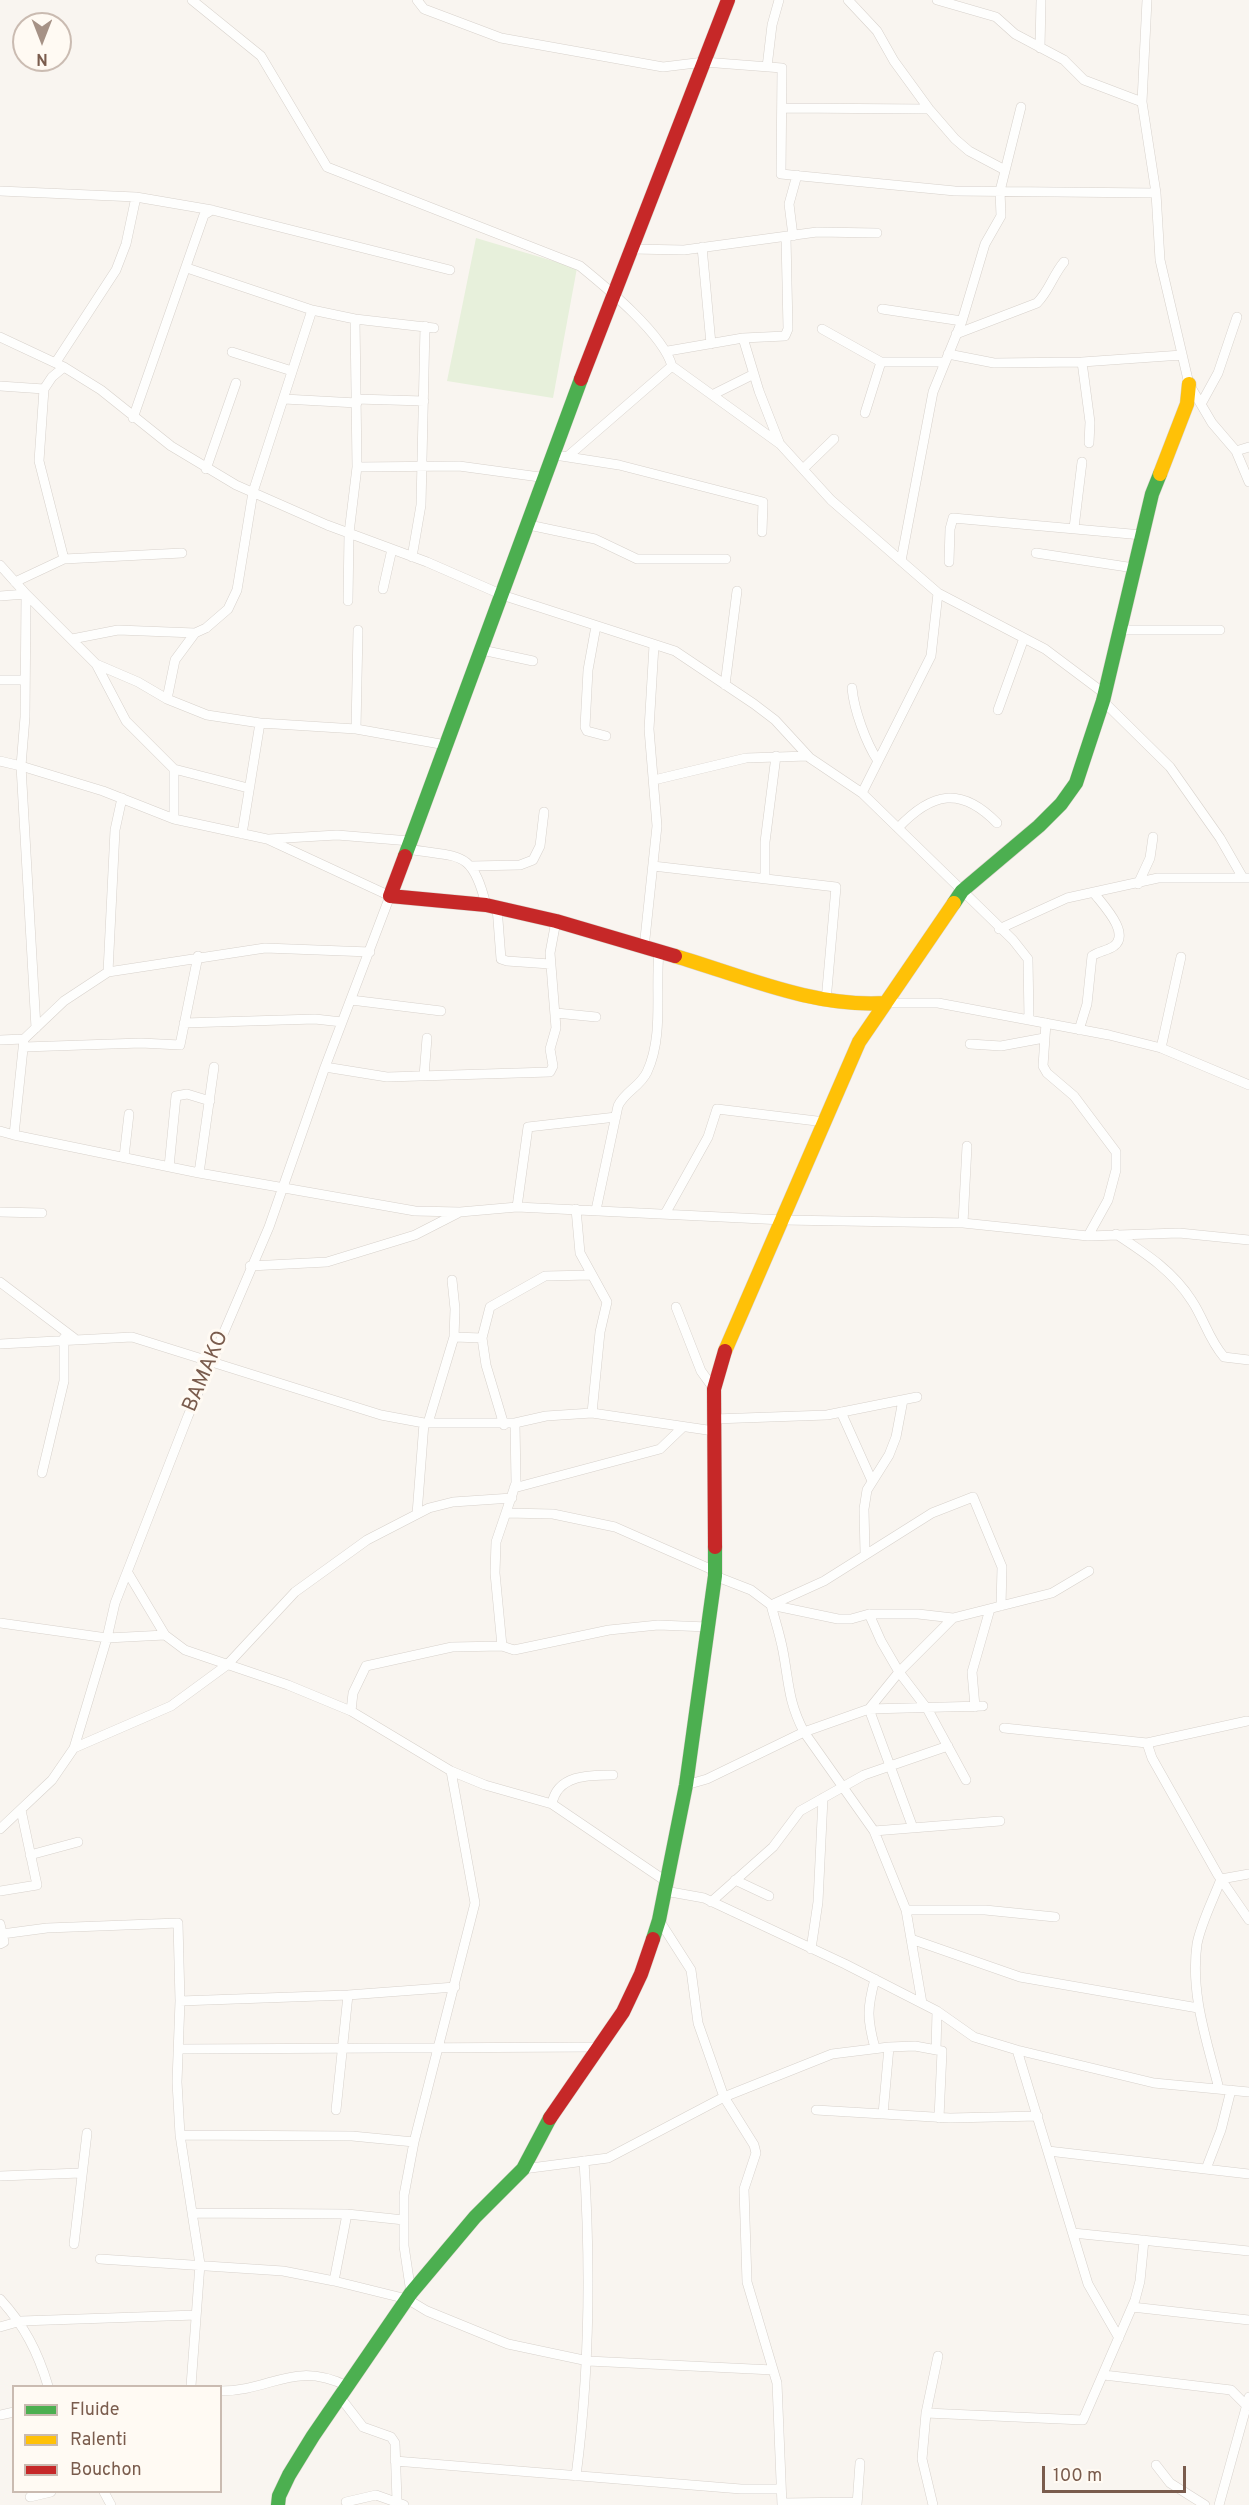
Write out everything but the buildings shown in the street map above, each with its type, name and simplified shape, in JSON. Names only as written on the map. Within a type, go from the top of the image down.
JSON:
[{"type":"street","points":[[192,0],[261,56],[327,167],[580,266],[613,294],[668,351],[672,366],[714,394],[780,444],[831,500],[938,593],[1066,662],[1104,697],[1170,766],[1246,878]]},
{"type":"street","points":[[417,0],[424,9],[501,38],[663,67],[704,62],[782,68],[781,174],[955,192],[1156,193]]},
{"type":"street","points":[[390,896],[547,478],[561,456],[613,294],[728,0]]},
{"type":"street","points":[[767,67],[772,25],[779,0]]},
{"type":"street","points":[[848,0],[877,31],[894,61],[928,109],[969,151],[1005,170]]},
{"type":"street","points":[[937,0],[996,17],[1015,34],[1064,60],[1084,80],[1142,102]]},
{"type":"street","points":[[1040,48],[1041,0]]},
{"type":"street","points":[[1147,0],[1142,102],[1156,193],[1160,260],[1189,384],[1217,430],[1236,451],[1249,482]]},
{"type":"street","points":[[901,561],[933,392],[962,321],[986,243],[1001,216],[1000,192],[1021,106]]},
{"type":"street","points":[[782,108],[928,109]]},
{"type":"street","points":[[668,351],[743,338],[788,334],[789,204],[797,175]]},
{"type":"street","points":[[0,191],[136,197],[212,210],[450,270]]},
{"type":"street","points":[[64,559],[39,461],[44,389],[116,270],[126,244],[136,197]]},
{"type":"street","points":[[133,418],[204,215],[212,210]]},
{"type":"street","points":[[632,249],[702,248],[818,232],[877,233]]},
{"type":"street","points":[[702,248],[711,344]]},
{"type":"street","points":[[956,334],[1038,303],[1045,295],[1055,272],[1064,262]]},
{"type":"street","points":[[187,268],[312,310],[356,319],[430,327],[424,401],[421,505],[412,556]]},
{"type":"street","points":[[882,309],[962,321]]},
{"type":"street","points":[[72,639],[118,630],[195,633],[206,628],[228,609],[237,590],[253,492],[312,310]]},
{"type":"street","points":[[1201,404],[1218,373],[1237,317]]},
{"type":"street","points":[[348,601],[349,533],[357,467],[356,319]]},
{"type":"street","points":[[822,329],[881,362],[946,358],[994,363],[1082,363],[1182,355]]},
{"type":"street","points":[[0,338],[60,365],[101,390],[133,418],[206,469],[253,492],[503,595],[675,651],[775,720],[808,756],[862,793],[999,929],[1013,940],[1028,959],[1029,1020]]},
{"type":"street","points":[[743,338],[780,444]]},
{"type":"street","points":[[232,352],[292,371]]},
{"type":"street","points":[[865,413],[881,362]]},
{"type":"street","points":[[1082,363],[1090,422],[1089,443]]},
{"type":"street","points":[[561,456],[672,366]]},
{"type":"street","points":[[714,394],[754,374]]},
{"type":"street","points":[[206,469],[236,382]]},
{"type":"street","points":[[278,2505],[279,2496],[289,2475],[409,2296],[475,2217],[524,2169],[552,2113],[624,2012],[637,1984],[652,1947],[666,1886],[686,1785],[708,1627],[715,1574],[714,1389],[723,1358],[859,1042],[962,891],[1039,826],[1070,793],[1076,783],[1104,697],[1152,494],[1187,404],[1189,384]]},
{"type":"street","points":[[0,386],[44,389]]},
{"type":"street","points":[[284,399],[424,401]]},
{"type":"street","points":[[803,469],[834,439]]},
{"type":"street","points":[[1236,451],[1249,447]]},
{"type":"street","points":[[561,456],[619,465],[763,502],[762,532]]},
{"type":"street","points":[[1074,528],[1082,462]]},
{"type":"street","points":[[357,467],[459,466],[547,478]]},
{"type":"street","points":[[949,562],[950,529],[953,518],[1142,535]]},
{"type":"street","points":[[529,525],[595,539],[637,559],[726,559]]},
{"type":"street","points":[[383,589],[392,549]]},
{"type":"street","points":[[15,582],[64,559],[182,553]]},
{"type":"street","points":[[1036,553],[1134,568]]},
{"type":"street","points":[[0,565],[96,664],[126,721],[174,769],[248,788]]},
{"type":"street","points":[[725,685],[737,591]]},
{"type":"street","points":[[862,793],[931,656],[938,593]]},
{"type":"street","points":[[0,596],[26,594]]},
{"type":"street","points":[[26,594],[21,766],[36,1028]]},
{"type":"street","points":[[596,626],[588,670],[585,727],[587,731],[606,736]]},
{"type":"street","points":[[356,729],[358,630]]},
{"type":"street","points":[[1120,630],[1220,630]]},
{"type":"street","points":[[166,699],[175,660],[195,633]]},
{"type":"street","points":[[998,710],[1024,638]]},
{"type":"street","points":[[644,948],[657,826],[649,729],[654,645]]},
{"type":"street","points":[[482,650],[534,661]]},
{"type":"street","points":[[96,664],[138,682],[166,699],[207,715],[260,723],[356,729],[446,745]]},
{"type":"street","points":[[0,680],[25,680]]},
{"type":"street","points":[[852,688],[855,710],[871,750],[878,761]]},
{"type":"street","points":[[242,834],[260,723]]},
{"type":"street","points":[[765,879],[765,842],[776,756]]},
{"type":"street","points":[[654,780],[746,758],[808,756]]},
{"type":"street","points":[[0,761],[122,798],[174,819],[267,839],[390,896],[492,906],[556,921],[826,1001],[857,1005],[938,1003],[1161,1048],[1249,1085]]},
{"type":"street","points":[[174,769],[174,819]]},
{"type":"street","points":[[898,828],[914,811],[927,803],[952,797],[962,798],[985,811],[997,823]]},
{"type":"street","points":[[108,972],[115,830],[122,798]]},
{"type":"street","points":[[471,866],[520,865],[534,860],[540,846],[544,813]]},
{"type":"street","points":[[267,839],[338,835],[409,845],[459,858],[471,866],[480,878],[492,906],[501,958],[507,961],[550,964]]},
{"type":"street","points":[[1138,884],[1150,858],[1154,837]]},
{"type":"street","points":[[652,866],[836,887],[826,1001]]},
{"type":"street","points":[[999,929],[1067,898],[1158,878],[1246,878]]},
{"type":"street","points":[[1079,1030],[1087,1004],[1092,956],[1116,945],[1118,940],[1116,924],[1094,893]]},
{"type":"street","name":"BAMAKO","points":[[0,1829],[52,1780],[74,1748],[107,1638],[115,1603],[162,1479],[250,1266],[269,1227],[325,1067],[390,896]]},
{"type":"street","points":[[325,1067],[387,1077],[550,1072],[553,1066],[550,1049],[556,1028],[550,964],[551,938],[556,921]]},
{"type":"street","points":[[14,1135],[24,1043],[64,1000],[108,972],[198,956],[265,948],[370,952]]},
{"type":"street","points":[[596,1210],[622,1097],[641,1082],[650,1066],[657,1024],[656,982],[659,952]]},
{"type":"street","points":[[0,1040],[24,1043],[141,1043],[177,1046],[182,1041],[198,956]]},
{"type":"street","points":[[1161,1048],[1181,957]]},
{"type":"street","points":[[351,1000],[441,1011]]},
{"type":"street","points":[[556,1013],[596,1017]]},
{"type":"street","points":[[184,1023],[315,1019],[342,1022]]},
{"type":"street","points":[[1046,1023],[1043,1066],[1047,1073],[1074,1096],[1116,1152],[1116,1170],[1108,1200],[1088,1236]]},
{"type":"street","points":[[424,1076],[427,1038]]},
{"type":"street","points":[[970,1044],[1001,1046],[1044,1038]]},
{"type":"street","points":[[199,1173],[214,1066]]},
{"type":"street","points":[[169,1167],[176,1096],[187,1094],[210,1101]]},
{"type":"street","points":[[665,1214],[708,1137],[717,1109],[825,1122]]},
{"type":"street","points":[[124,1157],[129,1114]]},
{"type":"street","points":[[517,1207],[528,1127],[616,1117]]},
{"type":"street","points":[[0,1131],[199,1173],[415,1211],[460,1212],[517,1207],[576,1209],[783,1220],[963,1223],[1088,1236],[1179,1233],[1249,1240]]},
{"type":"street","points":[[963,1223],[967,1146]]},
{"type":"street","points":[[576,1209],[580,1253],[607,1302],[600,1332],[592,1413]]},
{"type":"street","points":[[0,1212],[42,1213]]},
{"type":"street","points":[[250,1266],[327,1262],[415,1235],[460,1212]]},
{"type":"street","points":[[1116,1234],[1150,1256],[1169,1273],[1192,1301],[1212,1344],[1224,1357],[1249,1360]]},
{"type":"street","points":[[504,1425],[486,1365],[482,1338],[490,1307],[544,1276],[591,1275]]},
{"type":"street","points":[[417,1514],[426,1424],[454,1337],[455,1309],[452,1280]]},
{"type":"street","points":[[0,1282],[69,1338]]},
{"type":"street","points":[[676,1307],[701,1371],[714,1389]]},
{"type":"street","points":[[0,1344],[69,1338],[132,1337],[381,1414],[426,1424],[504,1425],[546,1416],[592,1413],[683,1427],[841,1412],[916,1397]]},
{"type":"street","points":[[454,1337],[482,1338]]},
{"type":"street","points":[[42,1473],[64,1381],[69,1338]]},
{"type":"street","points":[[865,1554],[864,1509],[872,1481],[889,1455],[896,1437],[903,1400]]},
{"type":"street","points":[[841,1412],[872,1481]]},
{"type":"street","points":[[502,1646],[495,1573],[496,1542],[513,1493],[515,1422]]},
{"type":"street","points":[[74,1748],[171,1706],[227,1665],[295,1592],[367,1540],[429,1508],[513,1493],[660,1449],[683,1427]]},
{"type":"street","points":[[771,1605],[824,1581],[932,1513],[973,1497],[1002,1567],[1001,1606]]},
{"type":"street","points":[[506,1513],[553,1514],[615,1527],[751,1590],[771,1605],[838,1619],[851,1619],[869,1614],[918,1614],[953,1618],[1052,1593],[1089,1571]]},
{"type":"street","points":[[128,1573],[165,1635],[185,1650],[288,1685],[351,1711],[451,1771],[485,1785],[552,1804],[666,1886],[711,1902],[875,1979],[937,2011],[974,2037],[1017,2050],[1154,2083],[1249,2092]]},
{"type":"street","points":[[771,1605],[783,1651],[788,1693],[804,1732],[874,1831],[906,1910],[922,2003]]},
{"type":"street","points":[[686,1785],[707,1779],[804,1732],[869,1709],[928,1710],[979,1706],[972,1672],[990,1609]]},
{"type":"street","points":[[869,1614],[899,1672],[928,1710],[966,1780]]},
{"type":"street","points":[[869,1709],[899,1672],[953,1618]]},
{"type":"street","points":[[0,1623],[107,1638],[165,1635]]},
{"type":"street","points":[[351,1711],[353,1693],[366,1666],[452,1647],[502,1646],[514,1650],[609,1630],[658,1625],[708,1627]]},
{"type":"street","points":[[869,1709],[913,1828]]},
{"type":"street","points":[[1004,1728],[1147,1743],[1247,1721]]},
{"type":"street","points":[[1147,1743],[1152,1758],[1221,1880],[1249,1920]]},
{"type":"street","points":[[711,1902],[773,1847],[800,1811],[864,1775],[948,1746]]},
{"type":"street","points":[[409,2296],[404,2246],[404,2195],[414,2142],[475,1903],[451,1771]]},
{"type":"street","points":[[552,1804],[554,1792],[559,1785],[570,1780],[613,1775]]},
{"type":"street","points":[[811,1948],[818,1902],[823,1798]]},
{"type":"street","points":[[0,1891],[37,1885],[21,1810]]},
{"type":"street","points":[[874,1831],[1000,1821]]},
{"type":"street","points":[[30,1855],[78,1842]]},
{"type":"street","points":[[1221,1880],[1249,1874]]},
{"type":"street","points":[[735,1880],[769,1896]]},
{"type":"street","points":[[1219,2089],[1198,2008],[1195,1977],[1198,1942],[1221,1880]]},
{"type":"street","points":[[906,1910],[985,1910],[1055,1917]]},
{"type":"street","points":[[658,1920],[691,1970],[698,2023],[724,2097],[754,2145],[756,2153],[744,2189],[747,2282],[777,2383],[782,2504],[857,2503],[860,2463]]},
{"type":"street","points":[[0,1924],[1,1939],[47,1928],[178,1923],[180,2049],[177,2082],[180,2135],[200,2264],[191,2385]]},
{"type":"street","points":[[911,1938],[1020,1977],[1198,2008]]},
{"type":"street","points":[[875,1979],[867,2019],[875,2048]]},
{"type":"street","points":[[180,2001],[348,1995],[455,1987]]},
{"type":"street","points":[[336,2110],[348,1995]]},
{"type":"street","points":[[936,2050],[937,2011]]},
{"type":"street","points":[[524,2169],[608,2158],[724,2097],[831,2054],[875,2048],[915,2046],[942,2051],[939,2118]]},
{"type":"street","points":[[180,2049],[598,2047]]},
{"type":"street","points":[[883,2114],[889,2047]]},
{"type":"street","points":[[1017,2050],[1088,2284],[1119,2338]]},
{"type":"street","points":[[1206,2169],[1221,2130],[1230,2090]]},
{"type":"street","points":[[816,2110],[939,2118],[1038,2116]]},
{"type":"street","points":[[74,2244],[87,2133]]},
{"type":"street","points":[[180,2135],[352,2136],[414,2142]]},
{"type":"street","points":[[1048,2151],[1249,2174]]},
{"type":"street","points":[[576,2476],[588,2361],[588,2230],[584,2161]]},
{"type":"street","points":[[0,2176],[81,2173]]},
{"type":"street","points":[[192,2213],[346,2214],[404,2220]]},
{"type":"street","points":[[334,2281],[346,2214]]},
{"type":"street","points":[[1073,2233],[1249,2251]]},
{"type":"street","points":[[926,2413],[1083,2420],[1132,2307],[1140,2281],[1144,2240]]},
{"type":"street","points":[[100,2259],[283,2271],[409,2296],[427,2311],[508,2344],[588,2361],[773,2370]]},
{"type":"street","points":[[0,2299],[21,2321],[40,2359],[48,2385]]},
{"type":"street","points":[[1132,2307],[1249,2320]]},
{"type":"street","points":[[0,2326],[21,2321],[196,2315]]},
{"type":"street","points":[[933,2505],[922,2459],[926,2413],[938,2356]]},
{"type":"street","points":[[1104,2374],[1231,2390],[1248,2401],[1219,2505]]},
{"type":"street","points":[[222,2391],[242,2391],[291,2375],[329,2378],[344,2391],[363,2427],[391,2437],[394,2443],[394,2461],[401,2503],[376,2495],[346,2502]]},
{"type":"street","points":[[394,2461],[741,2489],[780,2489]]},
{"type":"street","points":[[1156,2465],[1170,2483],[1205,2505]]},
{"type":"street","points":[[30,2497],[47,2493]]},
{"type":"green space","points":[[476,238],[577,268],[553,398],[447,381]]},
{"type":"traffic: fast","points":[[405,856],[581,379]]},
{"type":"traffic: fast","points":[[954,903],[962,891],[1039,826],[1061,804],[1076,783],[1103,701],[1152,494],[1160,474]]},
{"type":"traffic: fast","points":[[653,1939],[659,1920],[686,1785],[715,1576],[715,1547]]},
{"type":"traffic: fast","points":[[278,2505],[279,2496],[289,2475],[313,2436],[411,2293],[475,2217],[523,2169],[550,2118]]},
{"type":"traffic: slow","points":[[1160,474],[1187,404],[1189,384]]},
{"type":"traffic: slow","points":[[725,1351],[859,1042],[954,903]]},
{"type":"traffic: slow","points":[[675,956],[806,996],[832,1001],[886,1003]]},
{"type":"traffic: jam","points":[[581,379],[728,0]]},
{"type":"traffic: jam","points":[[405,856],[390,896],[486,905],[556,921],[675,956]]},
{"type":"traffic: jam","points":[[715,1547],[714,1389],[725,1351]]},
{"type":"traffic: jam","points":[[550,2118],[623,2012],[641,1974],[653,1939]]}]
